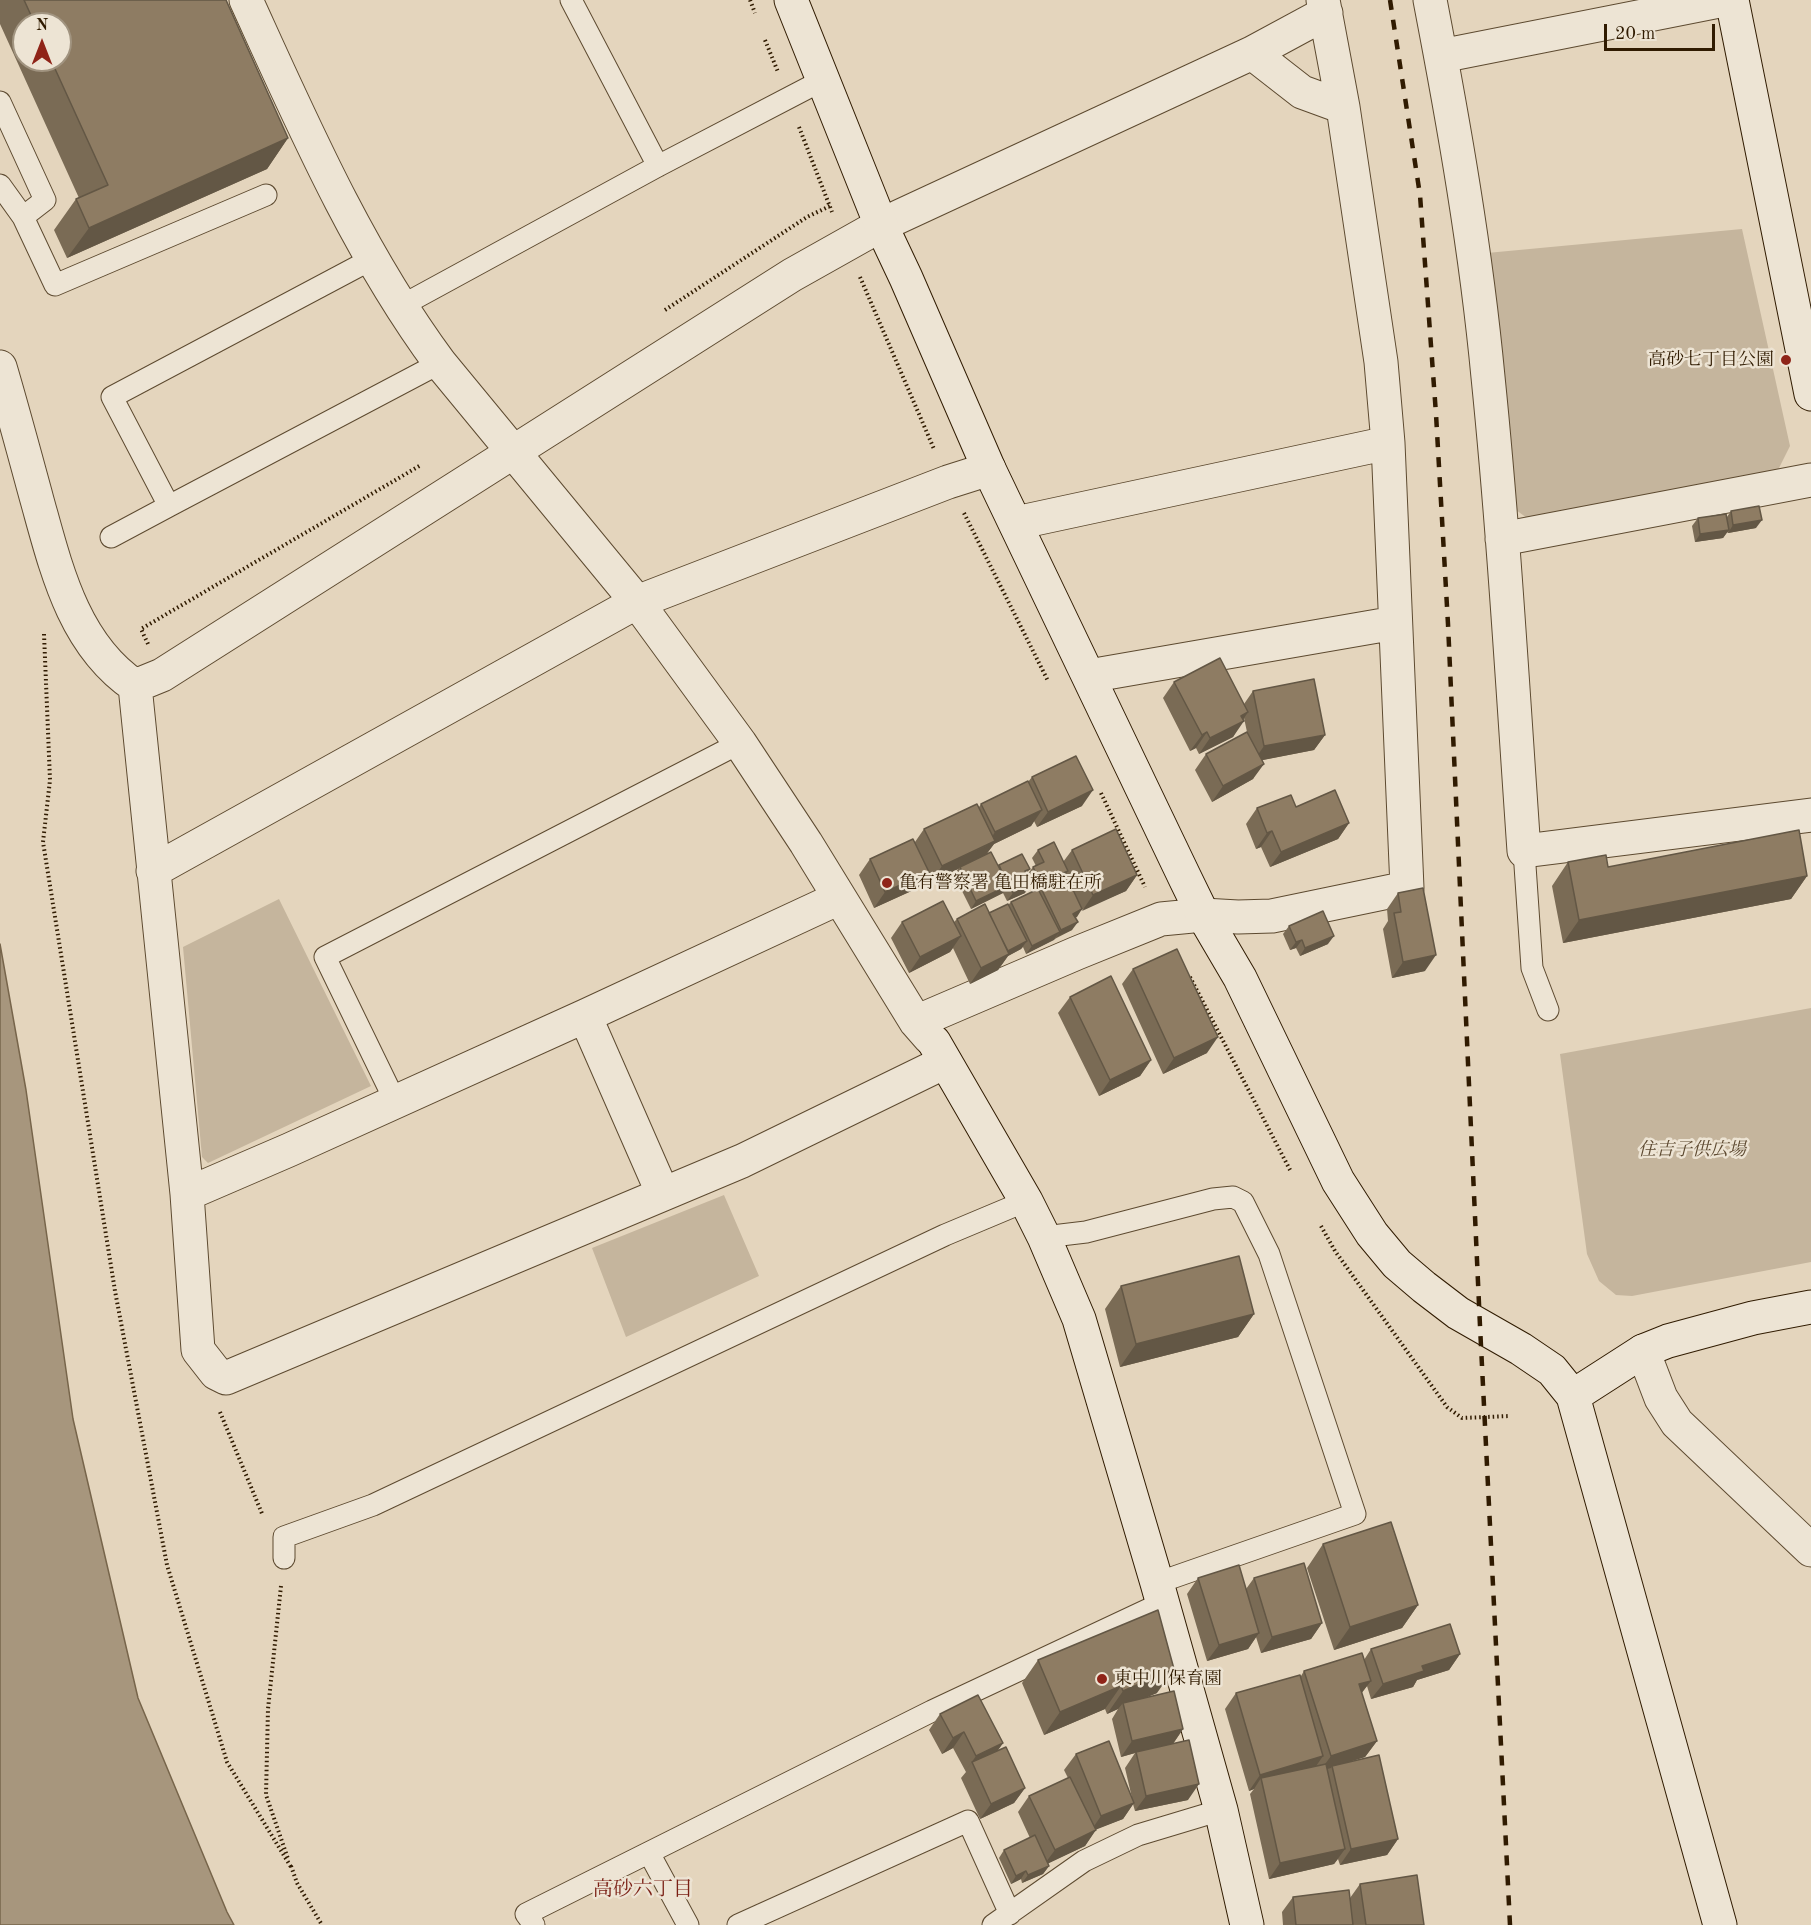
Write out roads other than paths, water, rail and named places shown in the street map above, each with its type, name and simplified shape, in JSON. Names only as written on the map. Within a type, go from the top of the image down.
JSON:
[{"type":"street","points":[[246,0],[331,182],[372,259],[411,324],[440,363],[637,602],[740,743],[932,1042],[1026,1201],[1044,1237],[1078,1319],[1160,1593],[1221,1810],[1247,1925]]},
{"type":"street","points":[[791,0],[881,225],[989,469],[1203,915],[1240,978],[1338,1181],[1371,1234],[1397,1264],[1458,1313],[1521,1349],[1552,1370],[1573,1396],[1720,1925]]},
{"type":"street","points":[[1430,0],[1472,244],[1488,375],[1524,851],[1811,815]]},
{"type":"street","points":[[1441,56],[1724,0]]},
{"type":"street","points":[[1732,0],[1801,291],[1811,394]]},
{"type":"street","points":[[0,367],[66,597],[93,647],[119,675],[135,686],[187,1194],[198,1350],[216,1373],[226,1378],[742,1161],[1077,953],[1161,919],[1203,915],[1272,916],[1407,888],[1388,443],[1381,362],[1343,107],[1325,6],[1252,53],[881,225],[792,275],[162,675],[135,686]]},
{"type":"street","points":[[1252,53],[1302,92],[1343,107]]},
{"type":"street","points":[[1016,523],[1388,443]]},
{"type":"street","points":[[153,871],[637,602],[948,482],[989,469]]},
{"type":"street","points":[[1502,539],[1811,480]]},
{"type":"street","points":[[1089,676],[1395,623]]},
{"type":"street","points":[[187,1194],[585,1016],[839,898]]},
{"type":"street","points":[[585,1016],[663,1194]]},
{"type":"street","points":[[1573,1396],[1643,1351],[1668,1341],[1753,1318],[1811,1306]]},
{"type":"street","points":[[1643,1351],[1661,1398],[1677,1423],[1811,1550]]},
{"type":"lane","points":[[571,0],[658,166]]},
{"type":"lane","points":[[401,306],[658,166],[823,80]]},
{"type":"lane","points":[[0,102],[45,200],[23,217]]},
{"type":"lane","points":[[0,185],[23,217],[55,285],[266,195]]},
{"type":"lane","points":[[169,506],[112,397],[372,259]]},
{"type":"lane","points":[[111,537],[440,363]]},
{"type":"lane","points":[[395,1101],[325,957],[740,743]]},
{"type":"lane","points":[[1524,851],[1532,968],[1548,1010]]},
{"type":"lane","points":[[534,1925],[526,1914],[932,1711],[1160,1593],[1355,1514],[1269,1254],[1243,1202],[1233,1197],[1213,1198],[1086,1232],[1044,1237]]},
{"type":"lane","points":[[284,1547],[945,1235],[1026,1201]]},
{"type":"lane","points":[[738,1925],[968,1821],[1002,1919],[1084,1861],[1138,1835],[1221,1810]]},
{"type":"lane","points":[[649,1853],[688,1925]]},
{"type":"railway","points":[[1390,0],[1420,195],[1436,414],[1510,1925]]},
{"type":"place","name":"高砂七丁目公園","points":[[1786,360]]},
{"type":"place","name":"亀有警察署 亀田橋駐在所","points":[[887,883]]},
{"type":"place","name":"東中川保育園","points":[[1102,1679]]},
{"type":"district","name":"高砂六丁目","points":[[643,1890]]},
{"type":"park label","name":"住吉子供広場","points":[[1692,1150]]}]
